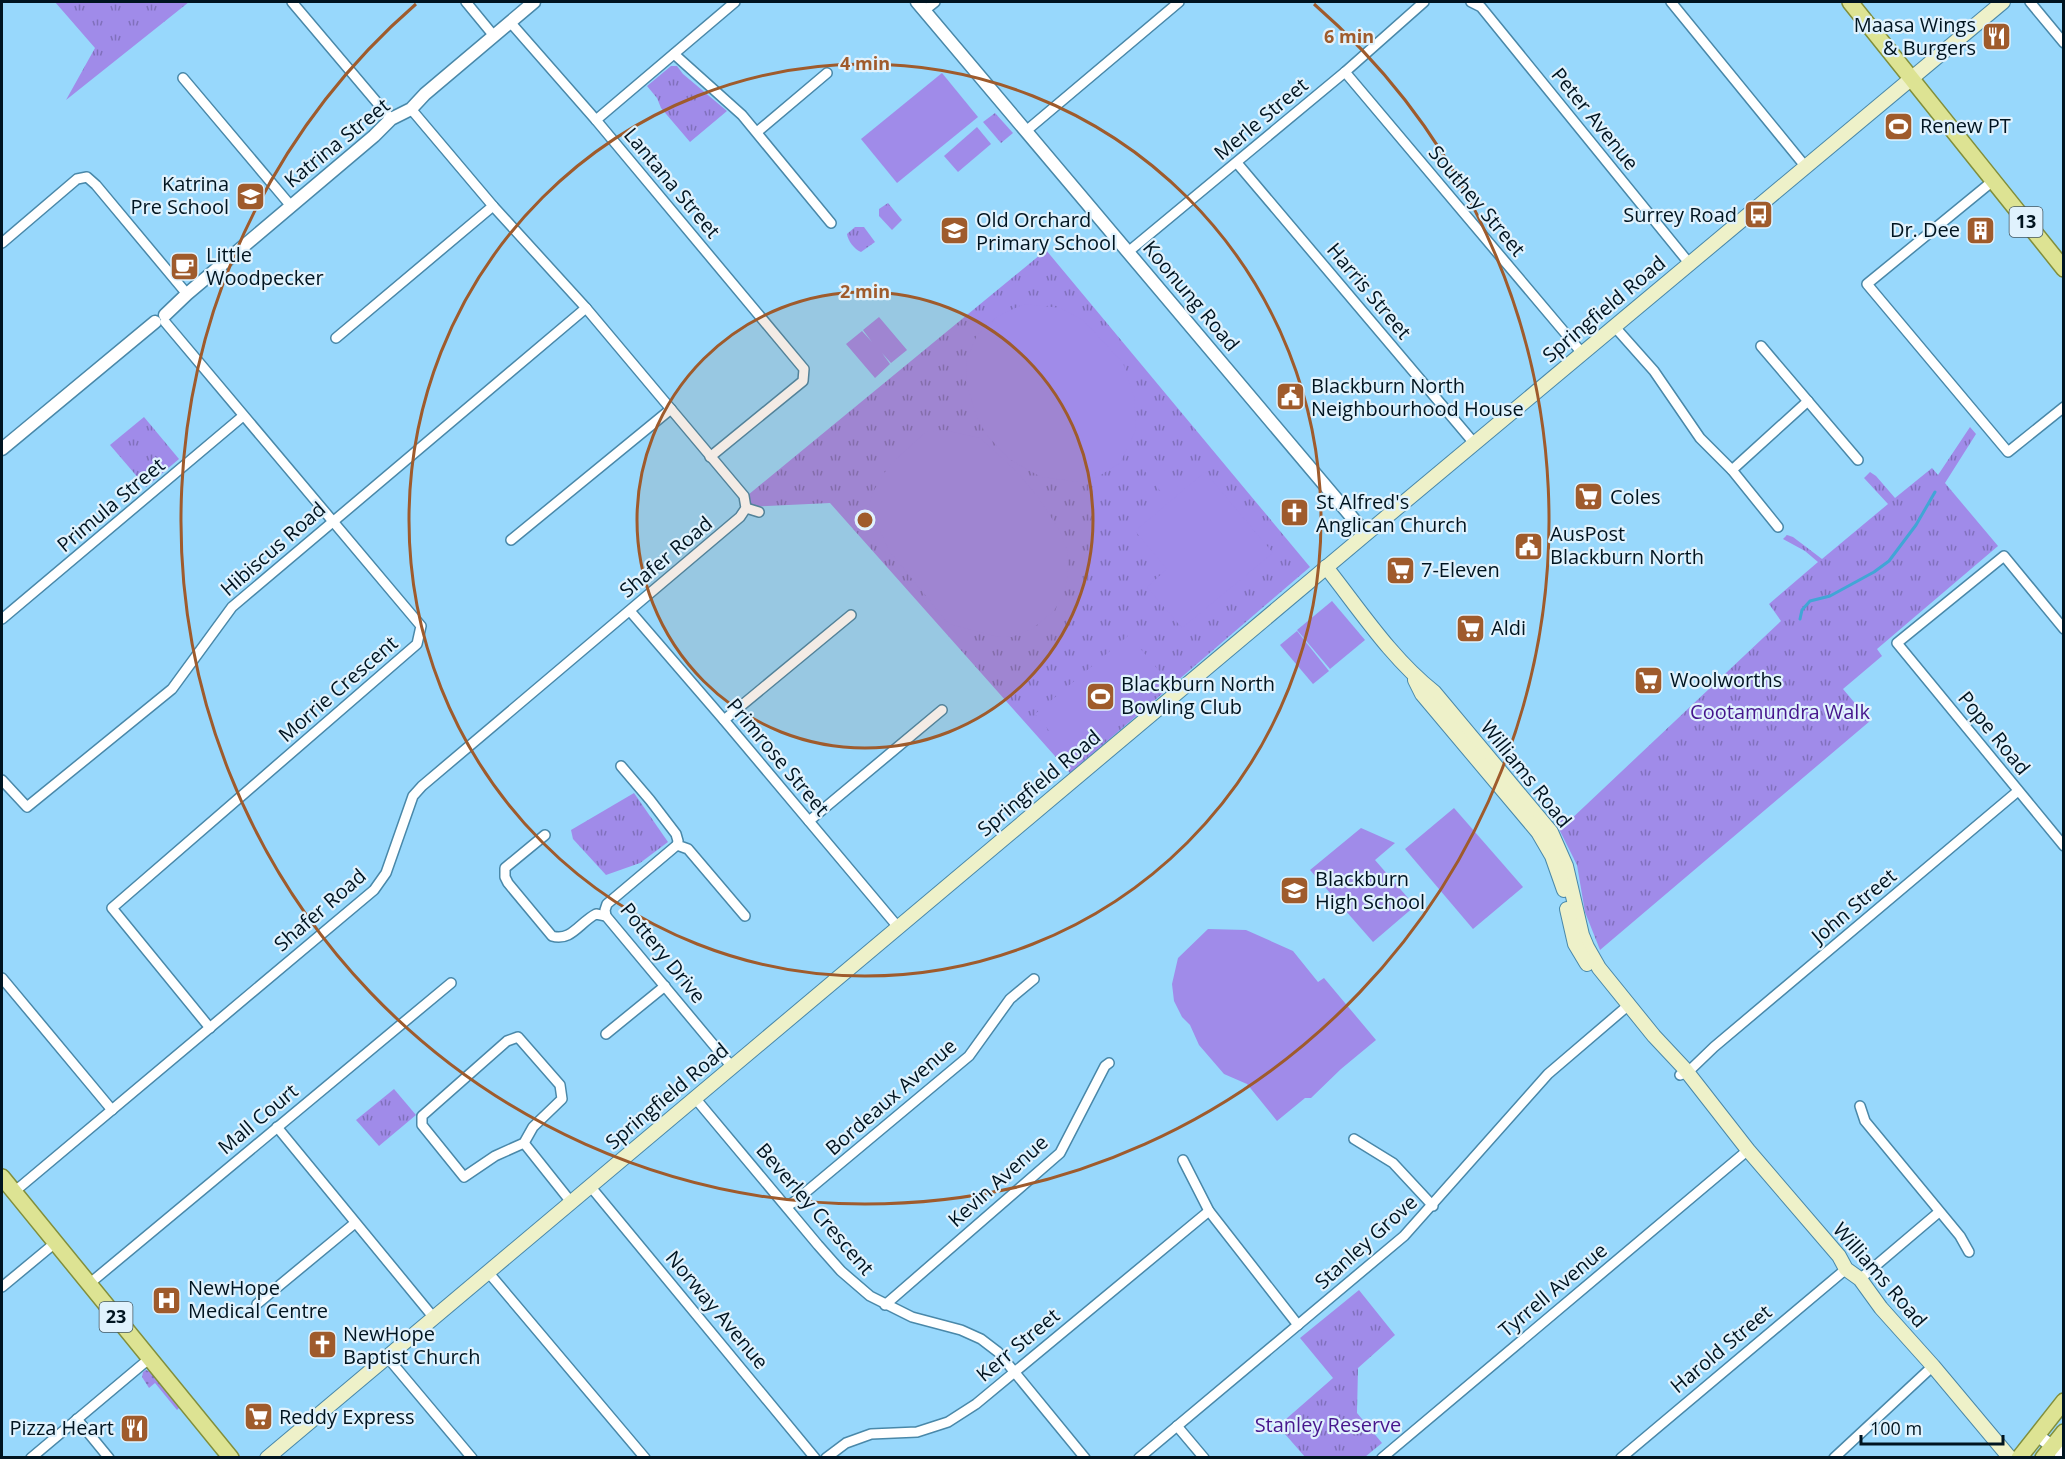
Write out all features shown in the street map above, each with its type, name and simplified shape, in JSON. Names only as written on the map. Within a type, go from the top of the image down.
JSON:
[{"type":"main road","name":"13","points":[[1850,2],[2064,269]]},
{"type":"main road","name":"Springfield Road","points":[[267,1458],[1326,567],[2003,2]]},
{"type":"main road","name":"Williams Road","points":[[1326,567],[1413,675],[1434,692],[1445,714],[1471,745],[1505,777],[1543,821],[1559,849],[1569,876],[1583,950]]},
{"type":"main road","name":"Williams Road","points":[[1471,745],[1490,774],[1530,822],[1552,856],[1563,888],[1570,926],[1591,963],[1687,1077],[1714,1114],[1721,1118],[1839,1256],[1845,1269],[1860,1280],[1881,1308],[2010,1458]]},
{"type":"main road","points":[[1490,774],[1505,777]]},
{"type":"main road","name":"23","points":[[2,1178],[231,1458]]},
{"type":"main road","points":[[2019,1458],[2064,1401]]},
{"type":"main road","points":[[2053,1453],[2064,1432]]},
{"type":"street","points":[[292,2],[391,119]]},
{"type":"street","points":[[466,2],[494,36]]},
{"type":"street","name":"Katrina Street","points":[[2,449],[162,320],[187,294],[375,136],[391,119],[411,109],[424,94],[534,2]]},
{"type":"street","points":[[597,120],[735,2]]},
{"type":"street","points":[[921,6],[935,2]]},
{"type":"street","points":[[1026,130],[1179,2]]},
{"type":"street","name":"Merle Street","points":[[1128,252],[1345,72],[1416,5],[1424,2]]},
{"type":"street","name":"Peter Avenue","points":[[1471,2],[1481,7],[1689,263]]},
{"type":"street","points":[[1671,2],[1805,166]]},
{"type":"street","points":[[2030,2],[2064,43]]},
{"type":"street","name":"Koonung Road","points":[[921,6],[1366,534]]},
{"type":"street","name":"Lantana Street","points":[[510,22],[597,120],[804,369],[803,381],[710,457]]},
{"type":"street","points":[[674,54],[742,115],[831,224]]},
{"type":"street","name":"Southey Street","points":[[1345,72],[1582,353]]},
{"type":"street","points":[[757,132],[827,73]]},
{"type":"street","points":[[183,78],[291,206]]},
{"type":"street","points":[[411,109],[493,206],[586,308],[671,409],[744,496],[746,508],[759,512]]},
{"type":"street","name":"Harris Street","points":[[1237,163],[1474,443]]},
{"type":"street","points":[[2,243],[77,179],[87,177],[187,294]]},
{"type":"street","points":[[1994,180],[1867,284],[2008,452],[2064,407]]},
{"type":"street","points":[[336,338],[493,206]]},
{"type":"street","name":"Hibiscus Road","points":[[2,780],[27,807],[172,689],[232,607],[586,308]]},
{"type":"street","name":"Morrie Crescent","points":[[162,320],[421,626],[417,644],[112,908],[210,1028]]},
{"type":"street","points":[[1614,326],[1654,371],[1700,438],[1732,470],[1778,527]]},
{"type":"street","points":[[1761,346],[1858,460]]},
{"type":"street","points":[[1732,470],[1808,401]]},
{"type":"street","points":[[511,540],[671,409]]},
{"type":"street","name":"Primula Street","points":[[2,619],[243,416]]},
{"type":"street","name":"Shafer Road","points":[[14,1192],[374,890],[386,873],[413,796],[422,786],[740,518],[746,508]]},
{"type":"street","name":"Pope Road","points":[[2064,629],[2004,556],[1897,644],[2064,846]]},
{"type":"street","name":"Primrose Street","points":[[630,611],[898,927]]},
{"type":"street","points":[[724,720],[851,615]]},
{"type":"street","points":[[809,822],[942,710]]},
{"type":"street","points":[[621,766],[676,834],[677,845],[688,849],[745,916]]},
{"type":"street","name":"John Street","points":[[1687,1077],[1714,1047],[2018,791]]},
{"type":"street","points":[[545,835],[506,868],[505,877],[508,884],[552,936],[560,939],[568,936],[596,914],[606,916]]},
{"type":"street","name":"Pottery Drive","points":[[677,845],[607,904],[606,916],[732,1067]]},
{"type":"street","points":[[2,978],[112,1110]]},
{"type":"street","name":"Bordeaux Avenue","points":[[787,1206],[969,1056],[1010,999],[1034,979]]},
{"type":"street","name":"Mall Court","points":[[89,1284],[451,983]]},
{"type":"street","points":[[606,1034],[665,986]]},
{"type":"street","name":"Stanley Grove","points":[[1139,1458],[1404,1236],[1548,1074],[1627,1006]]},
{"type":"street","points":[[518,1037],[560,1085],[562,1099],[533,1127],[524,1143],[495,1156],[464,1177],[422,1125],[422,1116],[507,1041],[518,1037]]},
{"type":"street","name":"Kevin Avenue","points":[[885,1305],[1060,1153],[1105,1066],[1109,1063]]},
{"type":"street","name":"Beverley Crescent","points":[[694,1098],[841,1271],[870,1296],[885,1305],[912,1317],[947,1325],[981,1339],[998,1352],[1085,1458]]},
{"type":"street","points":[[1860,1106],[1865,1121],[1965,1242],[1969,1252]]},
{"type":"street","points":[[277,1127],[434,1318]]},
{"type":"street","points":[[1354,1139],[1394,1163],[1432,1206]]},
{"type":"street","points":[[524,1143],[571,1202]]},
{"type":"street","name":"Tyrrell Avenue","points":[[1382,1458],[1748,1150]]},
{"type":"street","points":[[1182,1160],[1209,1211],[1298,1325]]},
{"type":"street","name":"Norway Avenue","points":[[590,1186],[815,1458]]},
{"type":"street","name":"Kerr Street","points":[[826,1458],[846,1443],[871,1434],[917,1432],[948,1422],[976,1404],[1209,1211]]},
{"type":"street","points":[[1860,1280],[1939,1212]]},
{"type":"street","points":[[257,1304],[355,1223]]},
{"type":"street","points":[[2,1287],[55,1243]]},
{"type":"street","name":"Harold Street","points":[[1621,1458],[1845,1269]]},
{"type":"street","points":[[488,1272],[645,1458]]},
{"type":"street","points":[[31,1458],[150,1358]]},
{"type":"street","points":[[388,1358],[472,1458]]},
{"type":"street","points":[[1834,1458],[1933,1366]]},
{"type":"street","points":[[77,1419],[109,1458]]},
{"type":"street","points":[[1178,1426],[1204,1458]]},
{"type":"street","points":[[2037,1435],[2053,1453]]},
{"type":"green space","points":[[55,2],[189,2],[66,100],[95,48]]},
{"type":"green space","points":[[671,66],[677,66],[683,74],[727,111],[690,142],[661,108],[657,98],[647,86]]},
{"type":"green space","points":[[942,73],[978,117],[897,183],[861,139]]},
{"type":"green space","points":[[995,113],[1013,133],[1001,143],[983,122]]},
{"type":"green space","points":[[977,127],[991,144],[958,172],[944,156]]},
{"type":"green space","points":[[888,203],[902,220],[892,230],[879,216],[879,209]]},
{"type":"green space","points":[[855,227],[864,227],[875,242],[861,252],[850,242],[847,234]]},
{"type":"green space","points":[[1046,250],[1310,567],[1070,773],[830,503],[749,507],[748,495]]},
{"type":"green space","points":[[1024,304],[1061,308],[1084,321],[1123,363],[1134,396],[1136,430],[1120,463],[1099,476],[1080,482],[1041,477],[1009,459],[986,434],[976,415],[966,381],[967,359],[977,335],[998,316]]},
{"type":"green space","points":[[879,317],[907,350],[891,363],[882,353],[890,364],[875,378],[846,344],[862,331],[872,342],[863,330]]},
{"type":"green space","points":[[144,417],[179,459],[146,487],[110,445]]},
{"type":"green space","name":"Cootamundra Walk","points":[[1970,427],[1976,434],[1945,483],[1998,546],[1877,649],[1882,656],[1843,689],[1870,721],[1600,950],[1585,912],[1577,865],[1559,829],[1559,820],[1563,817],[1568,822],[1781,621],[1769,604],[1818,562],[1805,551],[1783,539],[1787,535],[1822,559],[1888,504],[1864,478],[1870,472],[1895,498],[1932,468],[1938,475]]},
{"type":"green space","points":[[944,430],[980,438],[1017,472],[1038,497],[1060,531],[1067,550],[1068,573],[1064,593],[1054,611],[1032,629],[1012,637],[995,636],[949,624],[890,552],[869,508],[873,492],[895,460],[926,432]]},
{"type":"green space","points":[[1152,455],[1181,491],[1168,501],[1140,465]]},
{"type":"green space","points":[[1205,472],[1273,553],[1182,628],[1147,587],[1167,569],[1135,531]]},
{"type":"green space","points":[[1332,601],[1365,640],[1330,669],[1297,630]]},
{"type":"green space","points":[[1297,631],[1329,671],[1313,684],[1280,645]]},
{"type":"green space","name":"Blackburn North Bowling Club","points":[[1129,635],[1165,678],[1071,757],[1035,714]]},
{"type":"green space","points":[[634,793],[668,842],[640,863],[606,875],[573,839],[571,830]]},
{"type":"green space","points":[[1454,808],[1523,887],[1473,929],[1405,849]]},
{"type":"green space","points":[[1361,828],[1395,843],[1375,860],[1415,906],[1373,942],[1310,870]]},
{"type":"green space","points":[[1208,929],[1246,930],[1293,951],[1318,982],[1324,978],[1376,1040],[1311,1098],[1305,1098],[1277,1121],[1247,1084],[1224,1074],[1199,1045],[1190,1025],[1182,1017],[1174,1001],[1172,984],[1178,958]]},
{"type":"green space","points":[[394,1089],[416,1115],[379,1146],[356,1120]]},
{"type":"green space","name":"Stanley Reserve","points":[[1359,1290],[1395,1335],[1358,1368],[1357,1413],[1382,1443],[1365,1457],[1305,1457],[1278,1426],[1333,1378],[1300,1338]]},
{"type":"green space","points":[[146,1370],[153,1373],[180,1407],[177,1410],[155,1383],[149,1388],[142,1377]]},
{"type":"waterway","points":[[1800,619],[1802,610],[1810,601],[1830,596],[1874,572],[1889,561],[1916,525],[1935,492]]},
{"type":"place","name":"Maasa Wings & Burgers","points":[[1997,36]]},
{"type":"place","name":"Renew PT","points":[[1899,126]]},
{"type":"place","name":"Katrina Pre School","points":[[250,196]]},
{"type":"place","name":"Surrey Road","points":[[1758,215]]},
{"type":"place","name":"Dr. Dee","points":[[1981,230]]},
{"type":"place","name":"Old Orchard Primary School","points":[[955,231]]},
{"type":"place","name":"Little Woodpecker","points":[[185,266]]},
{"type":"place","name":"Blackburn North Neighbourhood House","points":[[1290,397]]},
{"type":"place","name":"Coles","points":[[1589,497]]},
{"type":"place","name":"St Alfred's Anglican Church","points":[[1295,513]]},
{"type":"place","name":"AusPost Blackburn North","points":[[1529,546]]},
{"type":"place","name":"7-Eleven","points":[[1400,570]]},
{"type":"place","name":"Aldi","points":[[1470,628]]},
{"type":"place","name":"Woolworths","points":[[1649,680]]},
{"type":"place","name":"Blackburn North Bowling Club","points":[[1100,696]]},
{"type":"place","name":"Blackburn High School","points":[[1294,890]]},
{"type":"place","name":"NewHope Medical Centre","points":[[167,1300]]},
{"type":"place","name":"NewHope Baptist Church","points":[[322,1345]]},
{"type":"place","name":"Reddy Express","points":[[258,1417]]},
{"type":"place","name":"Pizza Heart","points":[[135,1428]]}]
